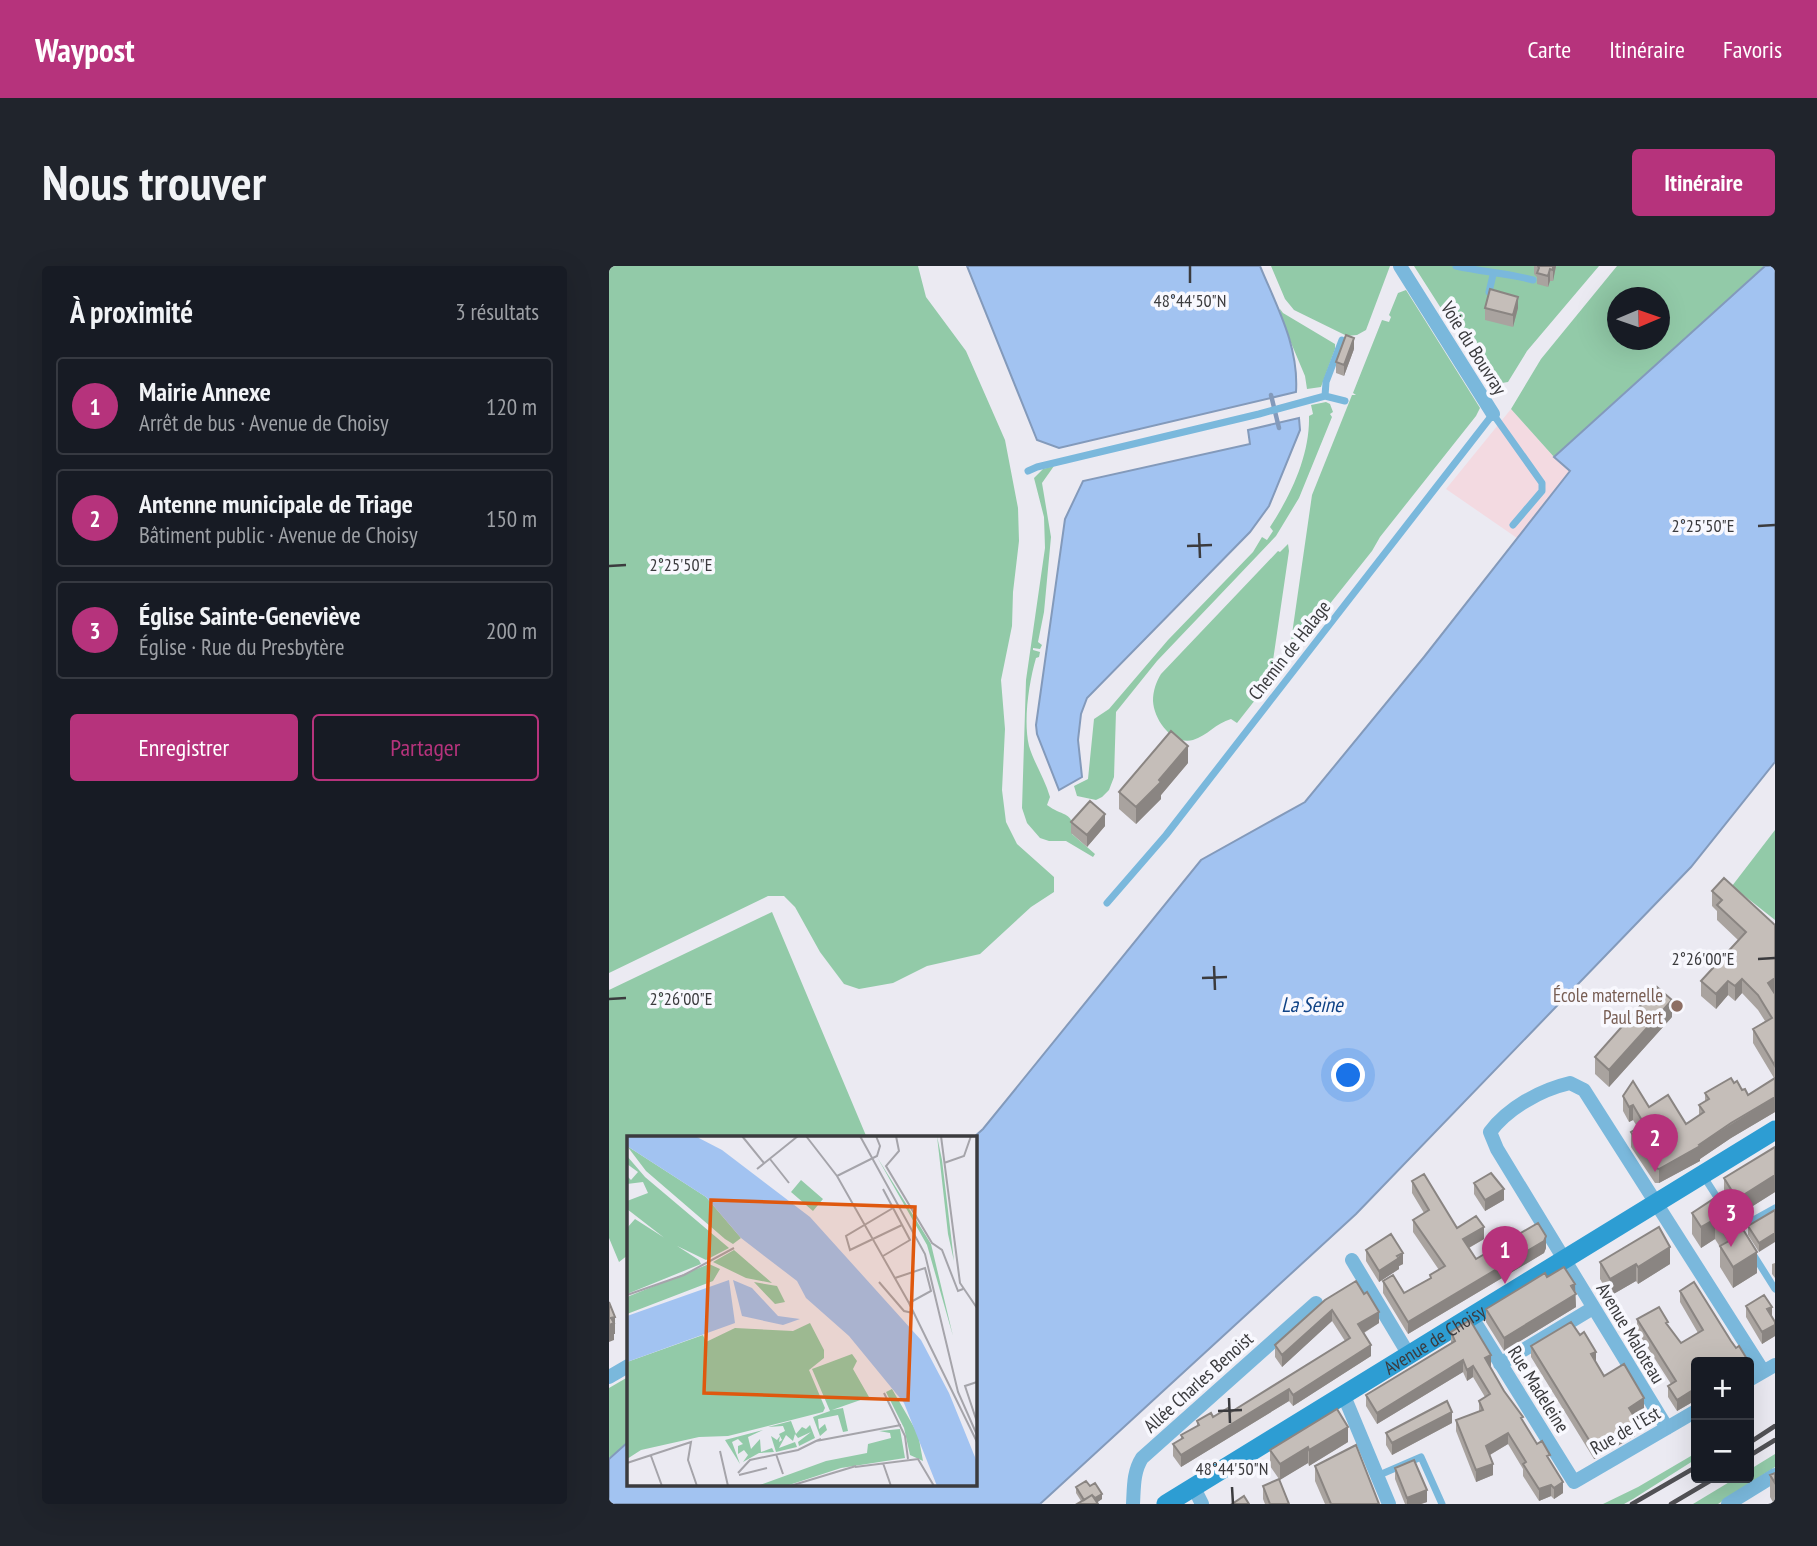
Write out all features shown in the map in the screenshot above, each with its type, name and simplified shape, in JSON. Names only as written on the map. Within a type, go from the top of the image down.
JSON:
[{"type":"main road","name":"Avenue de Choisy","points":[[1166,1504],[1198,1496],[1344,1396],[1775,1130]]},
{"type":"street","name":"Voie du Bouvray","points":[[1401,266],[1493,414]]},
{"type":"street","name":"Avenue Maloteau","points":[[1657,1202],[1584,1090],[1570,1083],[1552,1087],[1502,1116],[1490,1132],[1497,1149],[1667,1428]]},
{"type":"street","points":[[1657,1202],[1703,1275],[1769,1368]]},
{"type":"street","points":[[1352,1260],[1409,1355]]},
{"type":"street","name":"Allée Charles Benoist","points":[[1133,1504],[1137,1466],[1142,1458],[1316,1303]]},
{"type":"street","points":[[1500,1364],[1593,1308]]},
{"type":"street","name":"Rue Madeleine","points":[[1471,1316],[1574,1482]]},
{"type":"street","points":[[609,1377],[627,1367]]},
{"type":"street","points":[[1344,1396],[1389,1504]]},
{"type":"street","name":"Rue de l'Est","points":[[1574,1482],[1691,1414]]},
{"type":"street","points":[[1728,1504],[1745,1499],[1775,1475]]},
{"type":"lane","points":[[1456,266],[1493,275],[1501,272],[1533,280]]},
{"type":"lane","points":[[1489,292],[1493,275]]},
{"type":"lane","points":[[1325,396],[1326,382],[1342,340]]},
{"type":"lane","points":[[1028,471],[1325,396],[1345,401]]},
{"type":"lane","points":[[1493,414],[1542,483],[1542,491],[1513,526]]},
{"type":"lane","name":"Chemin de Halage","points":[[1107,904],[1166,835],[1493,414]]},
{"type":"lane","points":[[1703,1174],[1723,1207]]},
{"type":"lane","points":[[1737,1229],[1775,1208]]},
{"type":"lane","points":[[1730,1218],[1743,1239]]},
{"type":"lane","points":[[1750,1249],[1775,1289]]},
{"type":"lane","points":[[1377,1476],[1422,1457],[1442,1504]]},
{"type":"shaded area","points":[[1511,409],[1554,457],[1570,470],[1517,538],[1446,489]]},
{"type":"green space","points":[[609,266],[918,266],[926,297],[966,351],[1005,440],[1018,508],[1019,541],[1012,626],[1001,680],[1005,729],[1002,790],[1006,822],[1017,844],[1054,877],[1054,892],[1031,907],[980,954],[927,966],[893,983],[859,989],[844,984],[820,952],[795,907],[784,896],[768,896],[609,973]]},
{"type":"green space","points":[[1271,266],[1390,266],[1366,330],[1347,336],[1294,310],[1285,299]]},
{"type":"green space","points":[[1414,266],[1599,266],[1527,351],[1508,382],[1490,385]]},
{"type":"green space","points":[[1617,266],[1765,266],[1554,457],[1511,409],[1541,359]]},
{"type":"green space","points":[[1406,290],[1480,408],[1289,655],[1312,495],[1352,395],[1356,395],[1353,393],[1382,320],[1389,322],[1398,293]]},
{"type":"green space","points":[[1280,309],[1335,344],[1321,387],[1307,389],[1305,376],[1281,319]]},
{"type":"green space","points":[[1326,402],[1330,404],[1332,417],[1299,498],[1276,536],[1157,661],[1116,712],[1114,777],[1109,790],[1096,800],[1077,796],[1074,786],[1088,779],[1094,719],[1109,709],[1168,640],[1253,552],[1262,537],[1267,540],[1273,531],[1270,527],[1292,488],[1303,460],[1309,416],[1313,414],[1311,405]]},
{"type":"green space","points":[[1054,466],[1042,483],[1051,537],[1044,612],[1038,642],[1042,645],[1040,649],[1033,648],[1040,652],[1036,658],[1029,690],[1027,736],[1050,797],[1047,805],[1070,818],[1072,834],[1095,854],[1093,857],[1066,841],[1040,838],[1027,823],[1022,808],[1026,680],[1045,548],[1044,517],[1034,478],[1043,469]]},
{"type":"green space","points":[[1288,544],[1270,681],[1237,723],[1231,719],[1193,740],[1185,741],[1171,735],[1154,708],[1154,690],[1161,674],[1278,551]]},
{"type":"green space","points":[[1775,830],[1775,920],[1732,886]]},
{"type":"green space","points":[[772,912],[866,1136],[627,1136],[627,1256],[619,1262],[609,1238],[609,990]]},
{"type":"green space","points":[[627,1378],[627,1443],[609,1459],[609,1388]]},
{"type":"green space","points":[[1775,1454],[1775,1467],[1754,1481],[1754,1467]]},
{"type":"green space","points":[[1691,1456],[1691,1462],[1624,1504],[1603,1504]]},
{"type":"green space","points":[[1728,1483],[1750,1483],[1718,1504],[1693,1504]]},
{"type":"water","points":[[967,266],[1260,266],[1290,343],[1296,392],[1059,448],[1037,440]]},
{"type":"water","name":"La Seine","points":[[1765,266],[1775,266],[1775,762],[1691,867],[1356,1214],[1040,1504],[609,1504],[609,1459],[627,1443],[627,1486],[977,1486],[975,1136],[1201,860],[1305,802],[1424,657],[1570,471],[1554,457]]},
{"type":"water","points":[[1299,418],[1300,430],[1269,506],[1250,532],[1087,698],[1081,714],[1078,740],[1082,777],[1059,790],[1036,725],[1065,519],[1083,481],[1250,444],[1248,430]]},
{"type":"building","points":[[1538,266],[1553,266],[1553,270],[1550,269],[1548,276],[1537,273]]},
{"type":"building","points":[[1490,289],[1518,297],[1513,315],[1485,308]]},
{"type":"building","points":[[1346,335],[1354,338],[1344,365],[1336,362]]},
{"type":"building","points":[[1171,731],[1188,746],[1159,780],[1161,782],[1136,807],[1119,792]]},
{"type":"building","points":[[1090,801],[1105,814],[1087,835],[1071,822]]},
{"type":"building","points":[[1724,878],[1775,925],[1775,978],[1768,983],[1775,994],[1775,1066],[1753,1029],[1772,1018],[1758,995],[1742,979],[1735,986],[1728,981],[1716,994],[1701,981],[1746,932],[1717,905],[1722,900],[1712,891]]},
{"type":"building","points":[[1657,987],[1672,1000],[1609,1070],[1595,1057]]},
{"type":"building","points":[[1731,1078],[1734,1083],[1737,1081],[1742,1090],[1745,1089],[1748,1095],[1775,1078],[1775,1097],[1731,1123],[1700,1146],[1659,1169],[1655,1168],[1631,1132],[1644,1124],[1633,1105],[1629,1107],[1623,1096],[1633,1081],[1649,1107],[1668,1095],[1686,1124],[1704,1112],[1699,1105],[1709,1099],[1705,1093]]},
{"type":"building","points":[[1775,1147],[1775,1175],[1737,1199],[1724,1178]]},
{"type":"building","points":[[1491,1173],[1504,1189],[1485,1200],[1474,1183]]},
{"type":"building","points":[[1424,1174],[1457,1228],[1476,1216],[1484,1227],[1463,1239],[1476,1259],[1538,1223],[1546,1236],[1544,1241],[1408,1322],[1383,1281],[1393,1275],[1404,1293],[1431,1278],[1430,1275],[1445,1266],[1413,1220],[1429,1210],[1412,1181]]},
{"type":"building","points":[[1721,1194],[1757,1252],[1733,1267],[1720,1246],[1729,1241],[1715,1219],[1701,1227],[1692,1213]]},
{"type":"building","points":[[1775,1210],[1775,1233],[1759,1243],[1748,1226]]},
{"type":"building","points":[[1659,1227],[1670,1247],[1638,1267],[1636,1264],[1610,1279],[1600,1262]]},
{"type":"building","points":[[1391,1234],[1403,1253],[1379,1271],[1366,1250]]},
{"type":"building","points":[[1564,1267],[1575,1284],[1571,1286],[1576,1294],[1504,1338],[1486,1309],[1545,1273],[1547,1277]]},
{"type":"building","points":[[1356,1281],[1364,1294],[1367,1292],[1379,1312],[1358,1324],[1371,1345],[1293,1395],[1289,1389],[1181,1455],[1173,1444],[1183,1438],[1181,1435],[1199,1425],[1197,1421],[1211,1413],[1213,1417],[1228,1408],[1231,1412],[1350,1338],[1332,1310],[1282,1355],[1275,1345],[1325,1300]]},
{"type":"building","points":[[1694,1282],[1731,1341],[1736,1348],[1739,1346],[1746,1357],[1691,1357],[1691,1391],[1677,1400],[1668,1386],[1676,1381],[1637,1319],[1659,1307],[1668,1322],[1666,1323],[1681,1343],[1703,1330],[1680,1291]]},
{"type":"building","points":[[1764,1295],[1772,1307],[1767,1309],[1775,1325],[1762,1332],[1746,1306]]},
{"type":"building","points":[[609,1302],[615,1317],[611,1318],[614,1323],[609,1325]]},
{"type":"building","points":[[1470,1320],[1491,1355],[1485,1358],[1504,1391],[1523,1417],[1521,1418],[1537,1444],[1542,1441],[1550,1455],[1547,1456],[1563,1482],[1554,1488],[1551,1485],[1539,1489],[1508,1433],[1486,1446],[1493,1464],[1476,1470],[1456,1420],[1483,1410],[1479,1401],[1490,1394],[1473,1366],[1467,1370],[1463,1360],[1377,1413],[1366,1395],[1455,1341],[1451,1332]]},
{"type":"building","points":[[1571,1322],[1580,1335],[1584,1332],[1596,1352],[1591,1354],[1604,1376],[1624,1364],[1644,1398],[1629,1408],[1635,1425],[1594,1448],[1531,1346]]},
{"type":"building","points":[[1447,1401],[1452,1412],[1392,1443],[1386,1433]]},
{"type":"building","points":[[1337,1409],[1348,1427],[1280,1464],[1270,1450]]},
{"type":"building","points":[[1356,1445],[1379,1504],[1331,1504],[1315,1466]]},
{"type":"building","points":[[1414,1460],[1427,1490],[1407,1498],[1395,1468]]},
{"type":"building","points":[[1279,1479],[1289,1504],[1270,1504],[1263,1486]]},
{"type":"building","points":[[1086,1481],[1090,1486],[1095,1483],[1102,1494],[1095,1498],[1092,1495],[1084,1500],[1076,1487]]},
{"type":"building","points":[[1092,1495],[1098,1504],[1077,1504]]},
{"type":"building","points":[[1244,1496],[1249,1504],[1232,1504]]},
{"type":"waterway","points":[[1271,395],[1279,428]]},
{"type":"railway","points":[[1754,1440],[1775,1426]]},
{"type":"railway","points":[[1754,1453],[1775,1440]]},
{"type":"railway","points":[[1632,1504],[1691,1470]]},
{"type":"railway","points":[[1671,1504],[1707,1483]]},
{"type":"place","name":"École maternelle Paul Bert","points":[[1677,1006]]},
{"type":"place","name":"Antenne municipale de Triage","points":[[1655,1172]]},
{"type":"place","name":"Église Sainte-Geneviève","points":[[1731,1247]]},
{"type":"place","name":"Mairie Annexe","points":[[1505,1284]]}]
